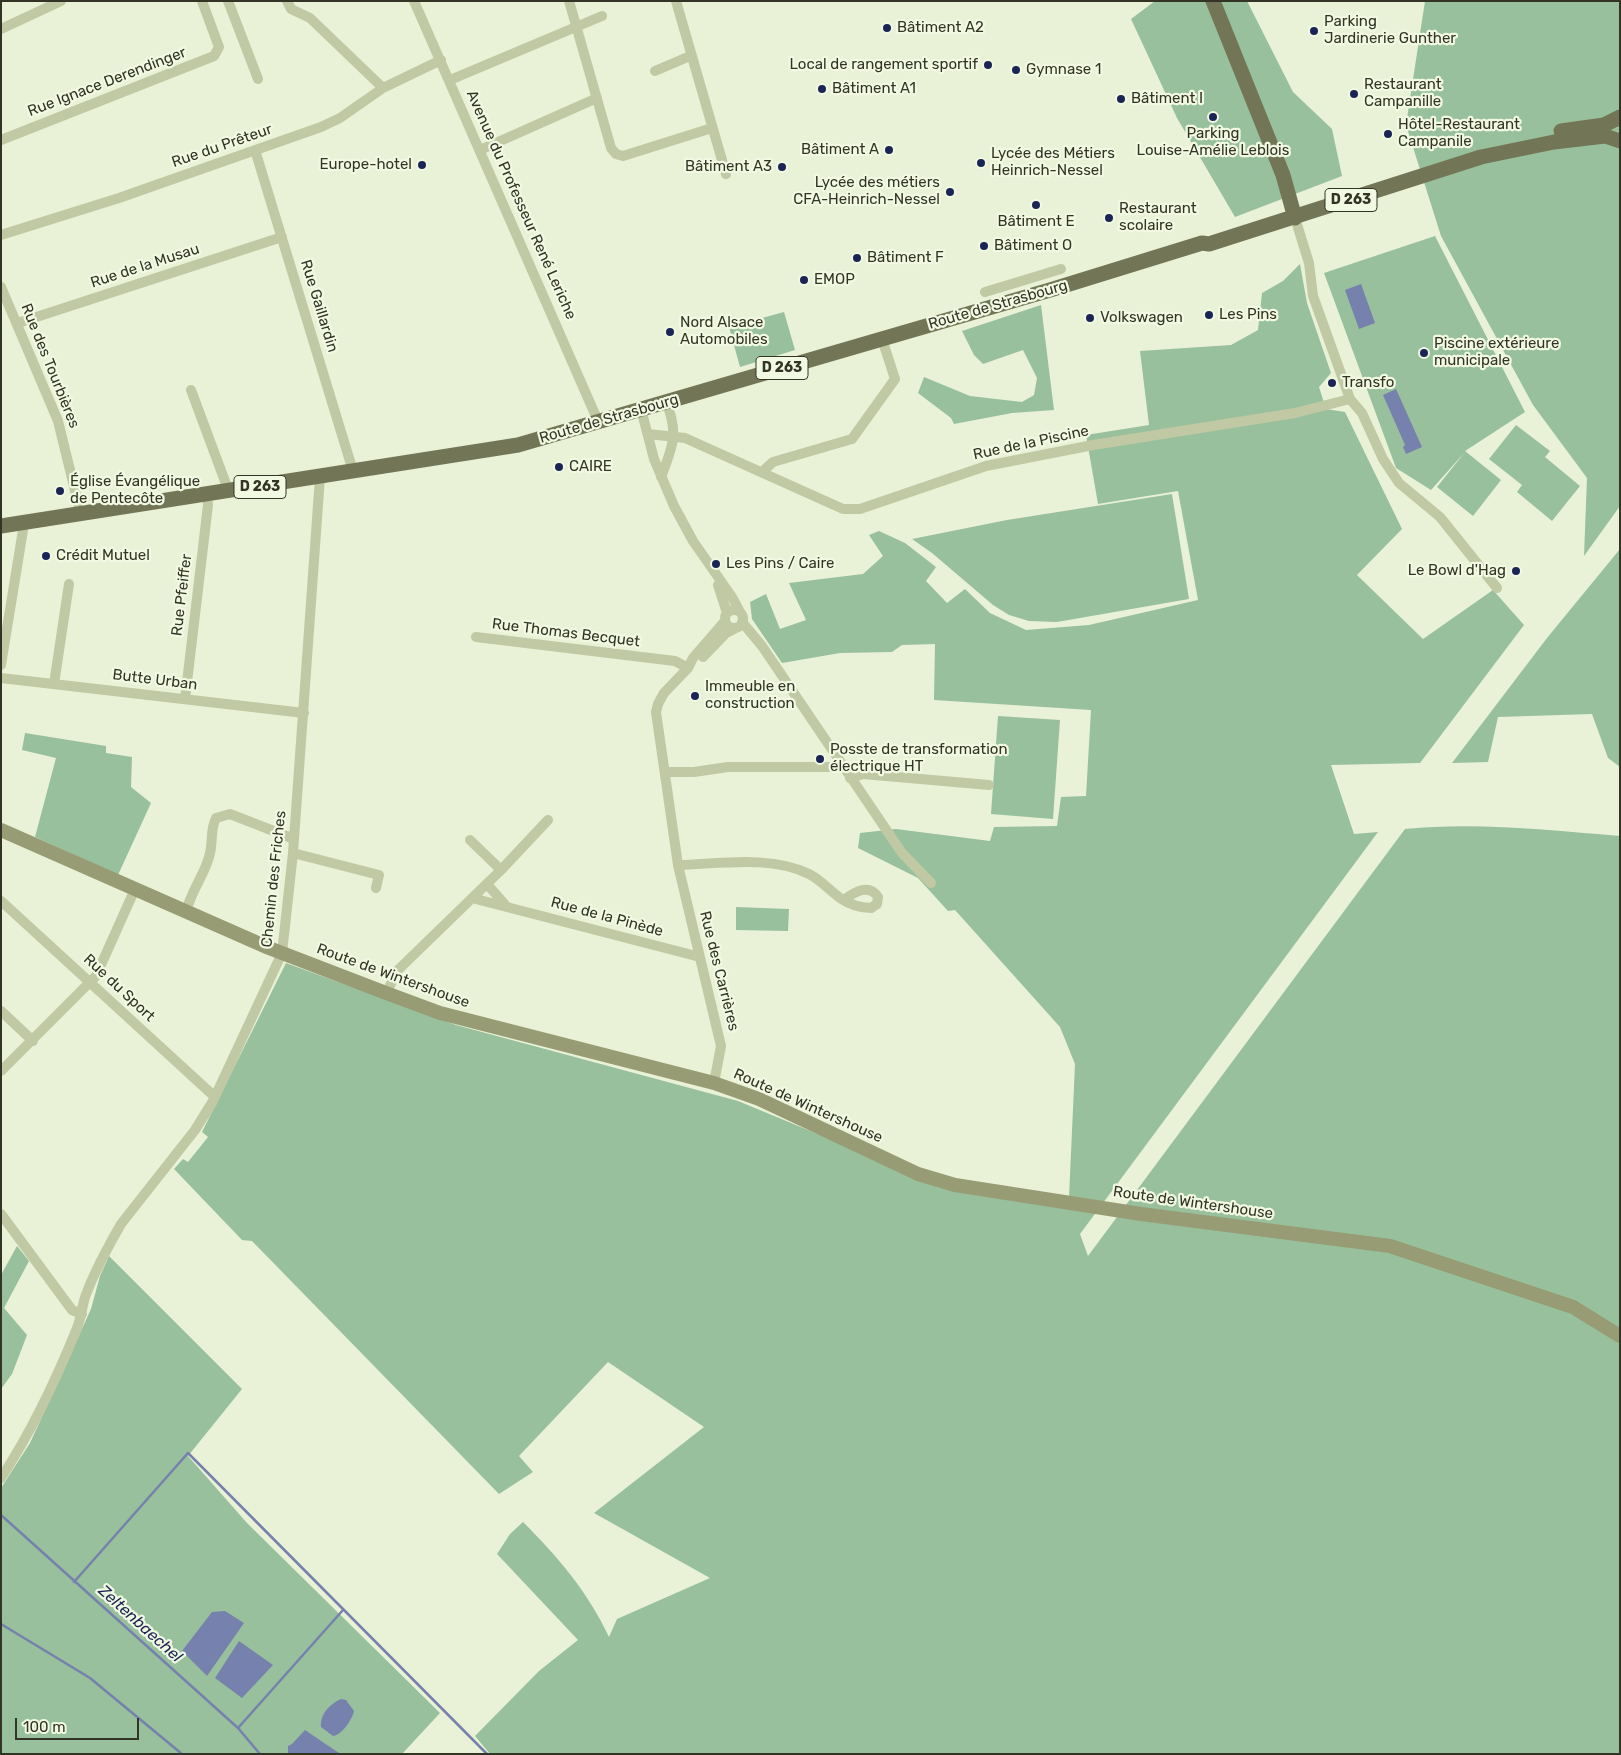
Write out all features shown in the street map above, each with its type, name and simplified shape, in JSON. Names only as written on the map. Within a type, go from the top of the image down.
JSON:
[{"type":"main road","points":[[1212,1],[1281,170],[1293,214]]},
{"type":"main road","name":"Route de Strasbourg","points":[[1421,172],[1472,151],[1550,133],[1604,125],[1620,117]]},
{"type":"main road","points":[[1620,123],[1620,129]]},
{"type":"main road","name":"Route de Strasbourg","points":[[1,526],[229,492],[518,445],[1122,269],[1202,243],[1209,244],[1421,172],[1554,142],[1605,136],[1620,141]]},
{"type":"street","points":[[1,29],[61,1]]},
{"type":"street","name":"Rue Ignace Derendinger","points":[[1,140],[214,56],[219,47],[202,1]]},
{"type":"street","points":[[228,1],[258,79]]},
{"type":"street","points":[[287,1],[291,9],[310,18],[382,88]]},
{"type":"street","name":"Avenue du Professeur René Leriche","points":[[414,1],[598,421]]},
{"type":"street","points":[[569,1],[611,148],[616,154],[623,156],[712,128]]},
{"type":"street","points":[[676,1],[690,56],[726,174]]},
{"type":"street","points":[[450,80],[602,16]]},
{"type":"street","points":[[656,71],[690,56]]},
{"type":"street","name":"Rue du Prêteur","points":[[1,235],[120,198],[340,118],[382,88],[441,60]]},
{"type":"street","points":[[480,150],[597,98]]},
{"type":"street","name":"Rue Gaillardin","points":[[255,150],[352,472]]},
{"type":"street","points":[[1293,214],[1309,263],[1313,296],[1350,399],[1362,413],[1383,459],[1399,483],[1440,518],[1497,588]]},
{"type":"street","name":"Rue de la Musau","points":[[18,323],[282,237]]},
{"type":"street","points":[[985,292],[1061,269]]},
{"type":"street","name":"Rue des Tourbières","points":[[1,287],[18,323],[58,421],[81,515]]},
{"type":"street","points":[[762,472],[773,462],[852,439],[895,379],[882,339]]},
{"type":"street","points":[[191,390],[229,492]]},
{"type":"street","name":"Rue de la Piscine","points":[[648,434],[685,438],[843,509],[860,509],[986,466],[1093,445],[1295,413],[1350,399]]},
{"type":"street","points":[[660,477],[675,437],[672,414],[666,401]]},
{"type":"street","points":[[641,410],[660,477],[684,526],[713,572],[730,594],[738,623]]},
{"type":"street","name":"Chemin des Friches","points":[[1,1478],[25,1441],[82,1314],[89,1303],[100,1265],[121,1224],[195,1130],[215,1097],[282,953],[293,853],[320,477]]},
{"type":"street","name":"Rue Pfeiffer","points":[[185,699],[208,505],[207,495]]},
{"type":"street","points":[[1,665],[22,522]]},
{"type":"street","points":[[713,572],[725,602],[727,626],[738,623]]},
{"type":"street","points":[[54,684],[69,584]]},
{"type":"street","points":[[726,617],[732,610],[738,623],[761,645],[902,853],[931,883]]},
{"type":"street","name":"Rue des Carrières","points":[[714,1083],[722,1046],[678,865],[656,712],[661,698],[685,671],[726,617]]},
{"type":"street","name":"Rue des Carrières","points":[[685,671],[697,663],[738,623]]},
{"type":"street","name":"Rue Thomas Becquet","points":[[476,637],[653,658],[685,671]]},
{"type":"street","name":"Butte Urban","points":[[1,678],[304,712]]},
{"type":"street","points":[[666,772],[694,772],[728,766],[843,767]]},
{"type":"street","points":[[850,778],[863,774],[989,785]]},
{"type":"street","points":[[186,912],[188,900],[210,854],[212,825],[216,818],[230,814],[294,839]]},
{"type":"street","points":[[386,993],[398,970],[501,870],[548,820]]},
{"type":"street","name":"Route de Wintershouse","points":[[1,830],[282,953],[386,993],[440,1013],[714,1083],[759,1099],[918,1174],[955,1185],[1141,1214],[1390,1246],[1573,1307],[1620,1336]]},
{"type":"street","points":[[470,840],[501,870]]},
{"type":"street","points":[[293,853],[378,875],[376,888]]},
{"type":"street","points":[[678,865],[751,864],[795,869],[812,876],[844,900]]},
{"type":"street","points":[[487,884],[507,906]]},
{"type":"street","points":[[1,1071],[96,976],[135,889]]},
{"type":"street","name":"Rue de la Pinède","points":[[472,898],[700,957]]},
{"type":"street","name":"Rue du Sport","points":[[1,900],[215,1097]]},
{"type":"street","points":[[1,1010],[33,1041]]},
{"type":"street","points":[[1,1214],[56,1287],[75,1302],[82,1314]]},
{"type":"green space","points":[[1155,1],[1247,1],[1293,92],[1332,129],[1342,176],[1235,217],[1177,118],[1131,19]]},
{"type":"green space","points":[[1425,1],[1620,1],[1620,506],[1584,556],[1587,478],[1533,405],[1441,236],[1406,125]]},
{"type":"green space","name":"Piscine extérieure municipale","points":[[1435,236],[1525,412],[1465,451],[1501,480],[1473,516],[1437,487],[1465,452],[1431,490],[1396,468],[1324,273]]},
{"type":"green space","points":[[1300,264],[1307,303],[1331,373],[1319,387],[1326,409],[1345,412],[1402,529],[1357,575],[1423,639],[1493,590],[1524,625],[1420,763],[1331,765],[1354,834],[1378,832],[1080,1234],[1088,1256],[1405,829],[1458,826],[1539,829],[1620,836],[1620,1754],[490,1754],[475,1736],[539,1671],[578,1640],[497,1554],[510,1534],[523,1522],[536,1535],[582,1590],[609,1637],[617,1619],[710,1578],[594,1513],[704,1427],[608,1362],[519,1456],[533,1472],[499,1494],[252,1241],[242,1240],[174,1169],[183,1159],[188,1162],[208,1137],[202,1132],[286,963],[456,1025],[738,1101],[895,1166],[938,1187],[1069,1197],[1075,1064],[1060,1027],[955,910],[948,911],[918,878],[858,848],[860,833],[896,829],[990,841],[994,827],[1057,826],[1061,797],[1086,796],[1091,710],[934,700],[935,644],[902,645],[892,652],[840,653],[782,663],[752,619],[750,602],[766,594],[780,629],[806,620],[789,583],[863,574],[883,556],[869,535],[879,531],[905,543],[936,567],[926,581],[947,603],[965,589],[990,613],[1026,630],[1089,625],[1198,600],[1178,491],[1098,504],[1086,435],[1149,425],[1140,351],[1231,345],[1258,330],[1262,293],[1283,281]]},
{"type":"green space","points":[[1041,305],[1054,410],[1012,413],[954,424],[951,418],[918,393],[924,377],[970,396],[1022,402],[1034,395],[1037,378],[1023,350],[983,364],[974,355],[962,331]]},
{"type":"green space","points":[[784,312],[795,350],[740,367],[729,327]]},
{"type":"green space","points":[[1516,425],[1550,451],[1545,457],[1580,486],[1552,521],[1517,492],[1522,485],[1489,459]]},
{"type":"green space","points":[[1172,494],[1189,599],[1057,622],[1029,621],[1009,615],[993,605],[932,553],[912,539],[1007,520]]},
{"type":"green space","points":[[1620,549],[1620,767],[1608,758],[1592,714],[1498,717],[1488,762],[1452,763],[1547,638]]},
{"type":"green space","points":[[998,716],[1060,720],[1053,819],[991,814]]},
{"type":"green space","points":[[25,733],[106,746],[106,753],[132,757],[131,787],[151,803],[118,875],[35,837],[56,758],[22,750]]},
{"type":"green space","points":[[736,907],[789,909],[788,931],[736,930]]},
{"type":"green space","points":[[17,1246],[29,1261],[4,1308],[27,1335],[12,1374],[1,1389],[1,1275]]},
{"type":"green space","points":[[109,1256],[242,1389],[188,1456],[247,1523],[440,1713],[402,1754],[1,1754],[1,1488],[30,1443],[91,1309],[100,1276]]},
{"type":"water","points":[[1361,284],[1375,323],[1359,329],[1345,290]]},
{"type":"water","points":[[1396,389],[1422,447],[1406,454],[1403,447],[1405,445],[1383,395]]},
{"type":"water","points":[[225,1611],[244,1623],[207,1676],[182,1651],[212,1612]]},
{"type":"water","points":[[239,1641],[273,1665],[242,1698],[215,1678]]},
{"type":"water","points":[[341,1699],[346,1700],[354,1711],[346,1726],[340,1733],[333,1736],[321,1727],[321,1722],[326,1710]]},
{"type":"water","points":[[305,1730],[339,1754],[288,1754],[288,1746]]},
{"type":"waterway","points":[[74,1582],[188,1453],[487,1754]]},
{"type":"waterway","name":"Zeltenbaechel","points":[[1,1515],[238,1728],[260,1754]]},
{"type":"waterway","points":[[238,1728],[343,1610]]},
{"type":"waterway","points":[[1,1624],[90,1678],[182,1754]]},
{"type":"place","name":"Bâtiment A2","points":[[887,28]]},
{"type":"place","name":"Parking Jardinerie Gunther","points":[[1314,31]]},
{"type":"place","name":"Local de rangement sportif","points":[[988,65]]},
{"type":"place","name":"Gymnase 1","points":[[1016,70]]},
{"type":"place","name":"Bâtiment A1","points":[[822,89]]},
{"type":"place","name":"Restaurant Campanille","points":[[1354,94]]},
{"type":"place","name":"Bâtiment I","points":[[1121,99]]},
{"type":"place","name":"Parking Louise-Amélie Leblois","points":[[1213,117]]},
{"type":"place","name":"Hôtel-Restaurant Campanile","points":[[1388,134]]},
{"type":"place","name":"Bâtiment A","points":[[889,150]]},
{"type":"place","name":"Lycée des Métiers Heinrich-Nessel","points":[[981,163]]},
{"type":"place","name":"Europe-hotel","points":[[422,165]]},
{"type":"place","name":"Bâtiment A3","points":[[782,167]]},
{"type":"place","name":"Lycée des métiers CFA-Heinrich-Nessel","points":[[950,192]]},
{"type":"place","name":"Bâtiment E","points":[[1036,205]]},
{"type":"place","name":"Restaurant scolaire","points":[[1109,218]]},
{"type":"place","name":"Bâtiment O","points":[[984,246]]},
{"type":"place","name":"Bâtiment F","points":[[857,258]]},
{"type":"place","name":"EMOP","points":[[804,280]]},
{"type":"place","name":"Les Pins","points":[[1209,315]]},
{"type":"place","name":"Volkswagen","points":[[1090,318]]},
{"type":"place","name":"Nord Alsace Automobiles","points":[[670,332]]},
{"type":"place","name":"Piscine extérieure municipale","points":[[1424,353]]},
{"type":"place","name":"Transfo","points":[[1332,383]]},
{"type":"place","name":"CAIRE","points":[[559,467]]},
{"type":"place","name":"Église Évangélique de Pentecôte","points":[[60,491]]},
{"type":"place","name":"Crédit Mutuel","points":[[46,556]]},
{"type":"place","name":"Les Pins / Caire","points":[[716,564]]},
{"type":"place","name":"Le Bowl d'Hag","points":[[1516,571]]},
{"type":"place","name":"Immeuble en construction","points":[[695,696]]},
{"type":"place","name":"Posste de transformation électrique HT","points":[[820,759]]}]
